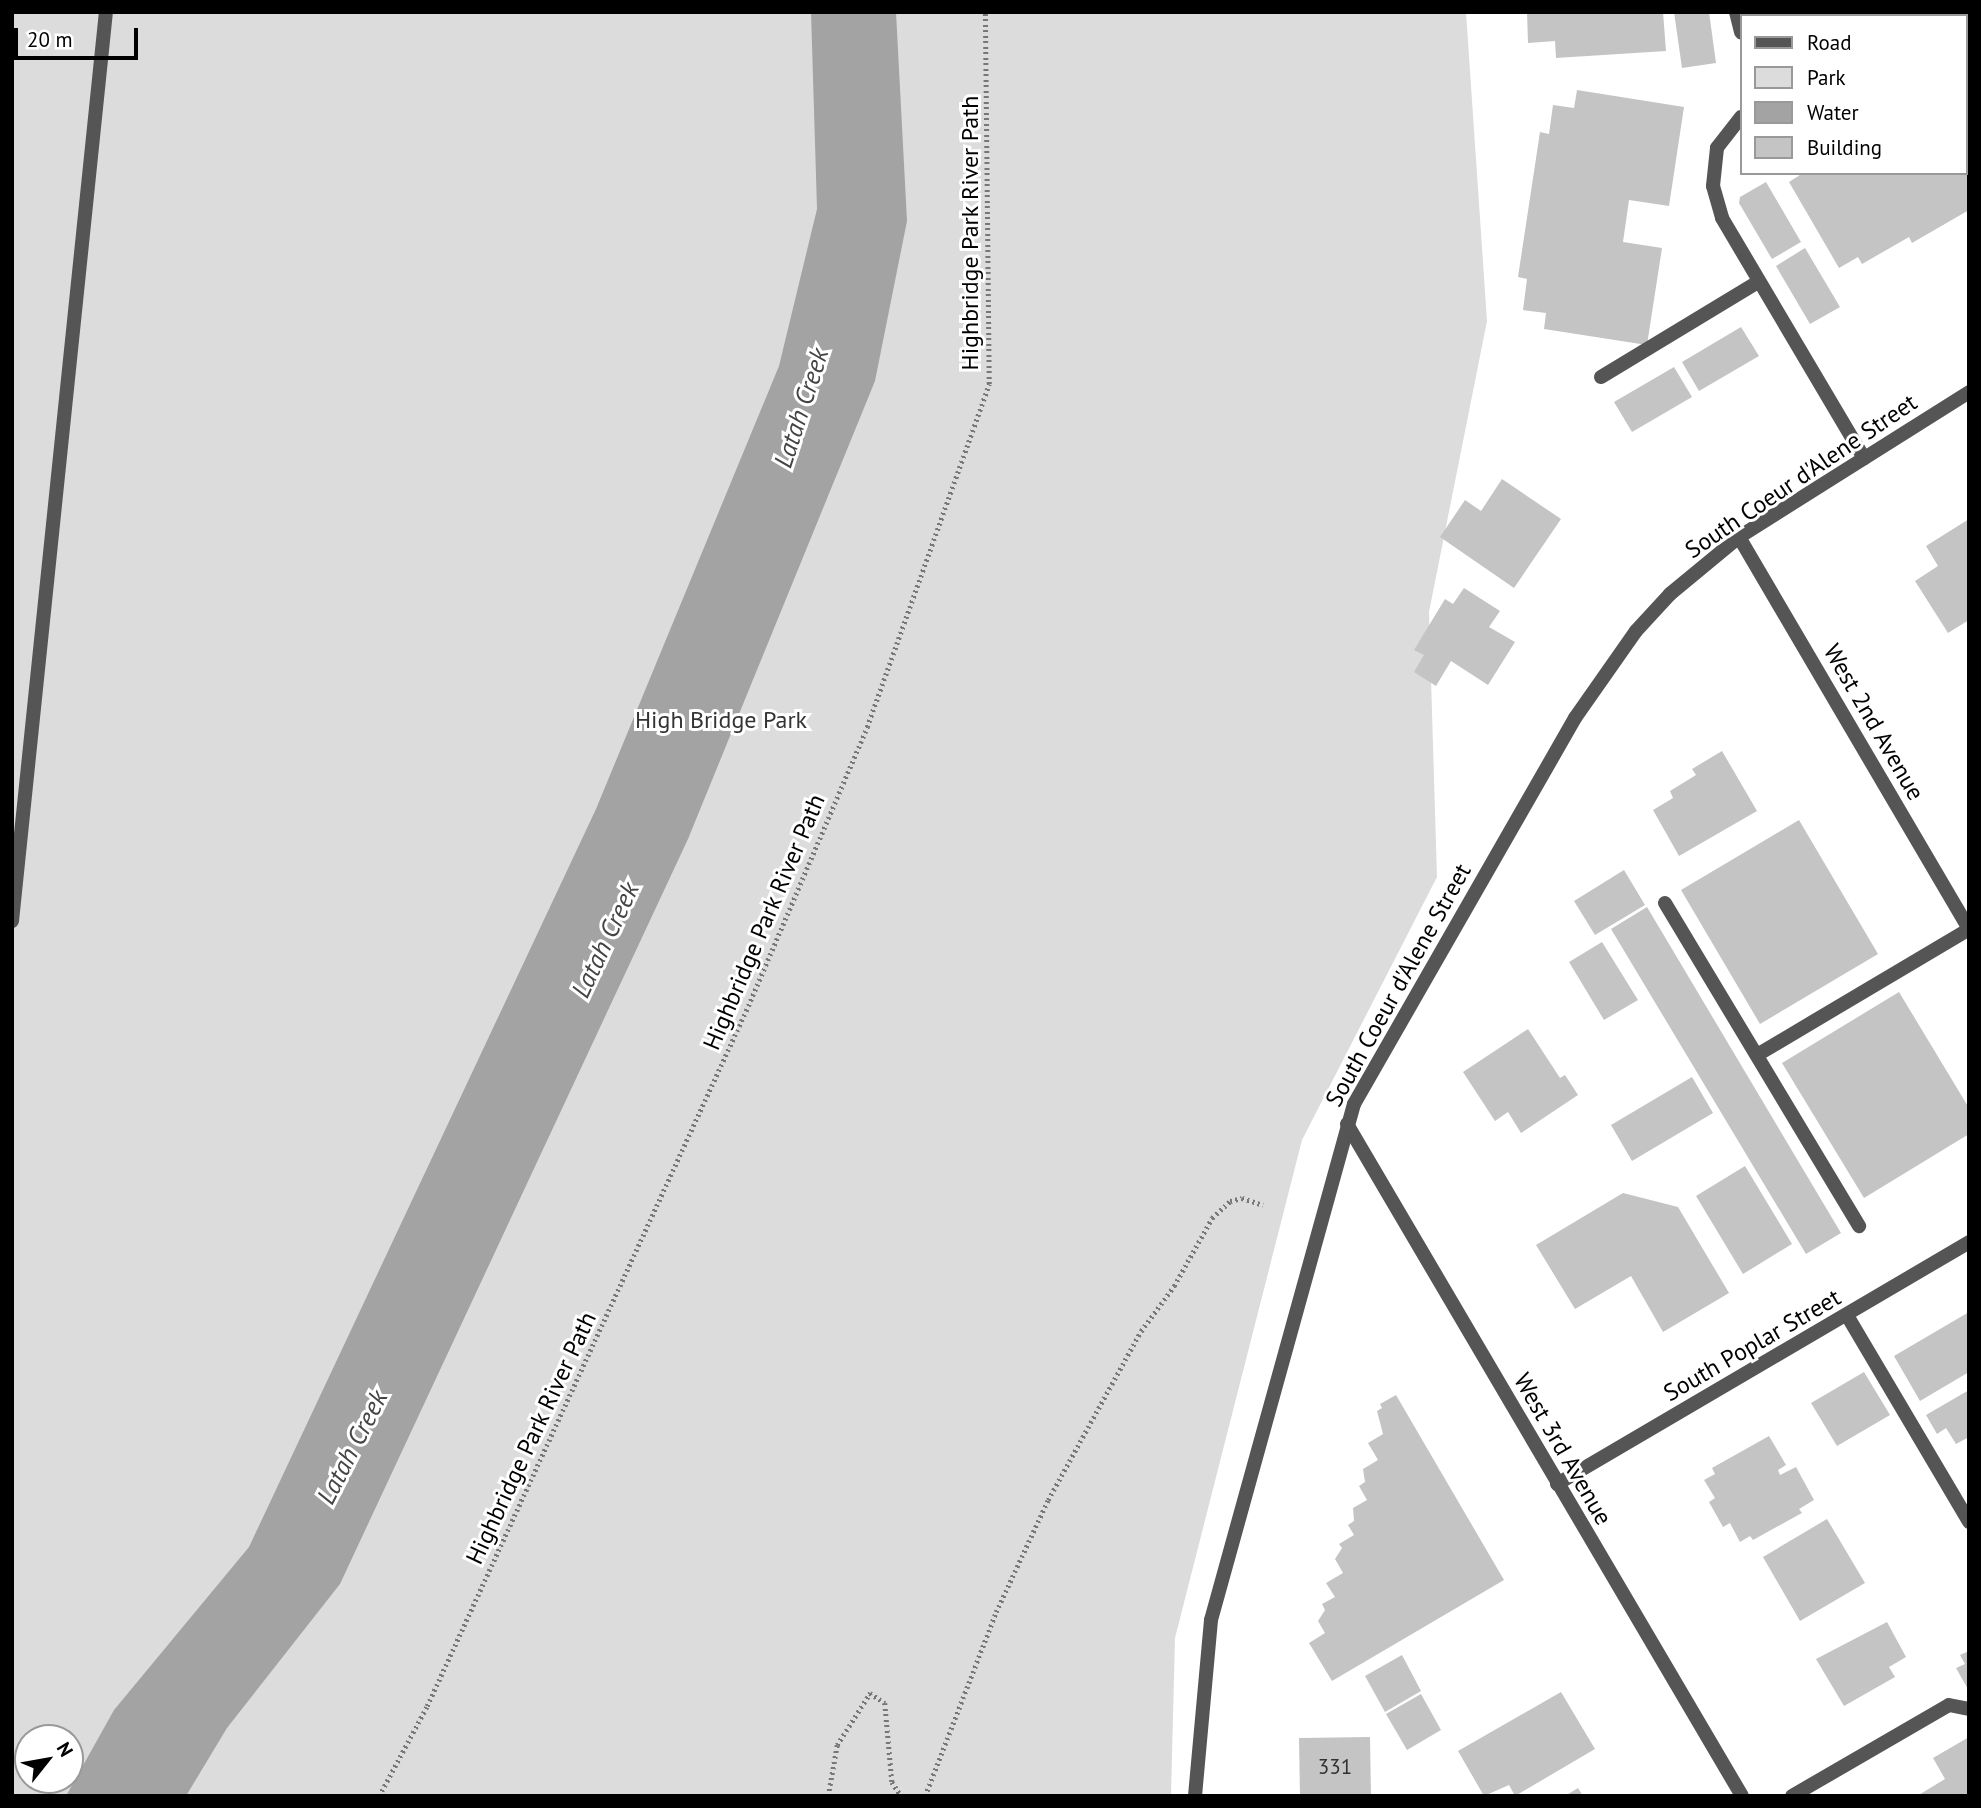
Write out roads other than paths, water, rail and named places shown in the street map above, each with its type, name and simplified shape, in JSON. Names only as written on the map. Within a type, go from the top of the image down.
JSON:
[{"type":"street","points":[[12,921],[106,12]]},
{"type":"street","points":[[1740,118],[1717,148],[1713,186],[1722,218],[1864,458]]},
{"type":"street","points":[[1601,377],[1758,282]]},
{"type":"street","name":"South Coeur d'Alene Street","points":[[1195,1796],[1211,1619],[1353,1104],[1575,718],[1636,631],[1670,594],[1739,537],[1969,392]]},
{"type":"street","name":"West 2nd Avenue","points":[[1739,537],[1969,929]]},
{"type":"street","points":[[1665,903],[1859,1226]]},
{"type":"street","points":[[1757,1055],[1969,929]]},
{"type":"street","name":"West 3rd Avenue","points":[[1347,1124],[1742,1796]]},
{"type":"street","name":"South Poplar Street","points":[[1557,1484],[1848,1317],[1969,1242]]},
{"type":"street","points":[[1848,1317],[1969,1522]]},
{"type":"street","points":[[1792,1796],[1949,1705],[1963,1707]]},
{"type":"water","name":"Latah Creek","points":[[811,12],[896,12],[907,221],[875,381],[688,839],[340,1584],[227,1728],[186,1796],[66,1796],[84,1794],[84,1764],[114,1710],[249,1547],[596,809],[779,366],[817,209]]},
{"type":"park label","name":"High Bridge Park","points":[[721,720]]}]
